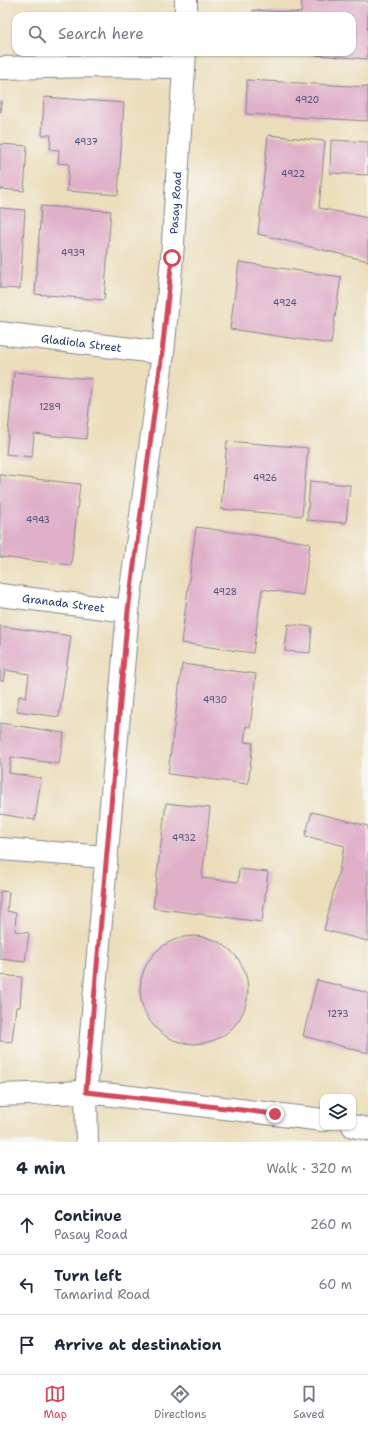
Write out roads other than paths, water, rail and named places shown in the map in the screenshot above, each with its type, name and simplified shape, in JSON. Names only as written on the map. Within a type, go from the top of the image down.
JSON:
[{"type":"street","points":[[186,0],[186,12]]},
{"type":"street","points":[[0,68],[95,66],[185,59]]},
{"type":"street","name":"Pasay Road","points":[[87,1142],[86,1092],[128,611],[162,353],[172,258],[185,59]]},
{"type":"street","name":"Gladiola Street","points":[[0,333],[162,353]]},
{"type":"street","name":"Granada Street","points":[[0,595],[128,611]]},
{"type":"street","points":[[0,849],[106,857]]},
{"type":"street","points":[[0,1095],[86,1092],[320,1120]]},
{"type":"street","points":[[356,1127],[368,1129]]}]
